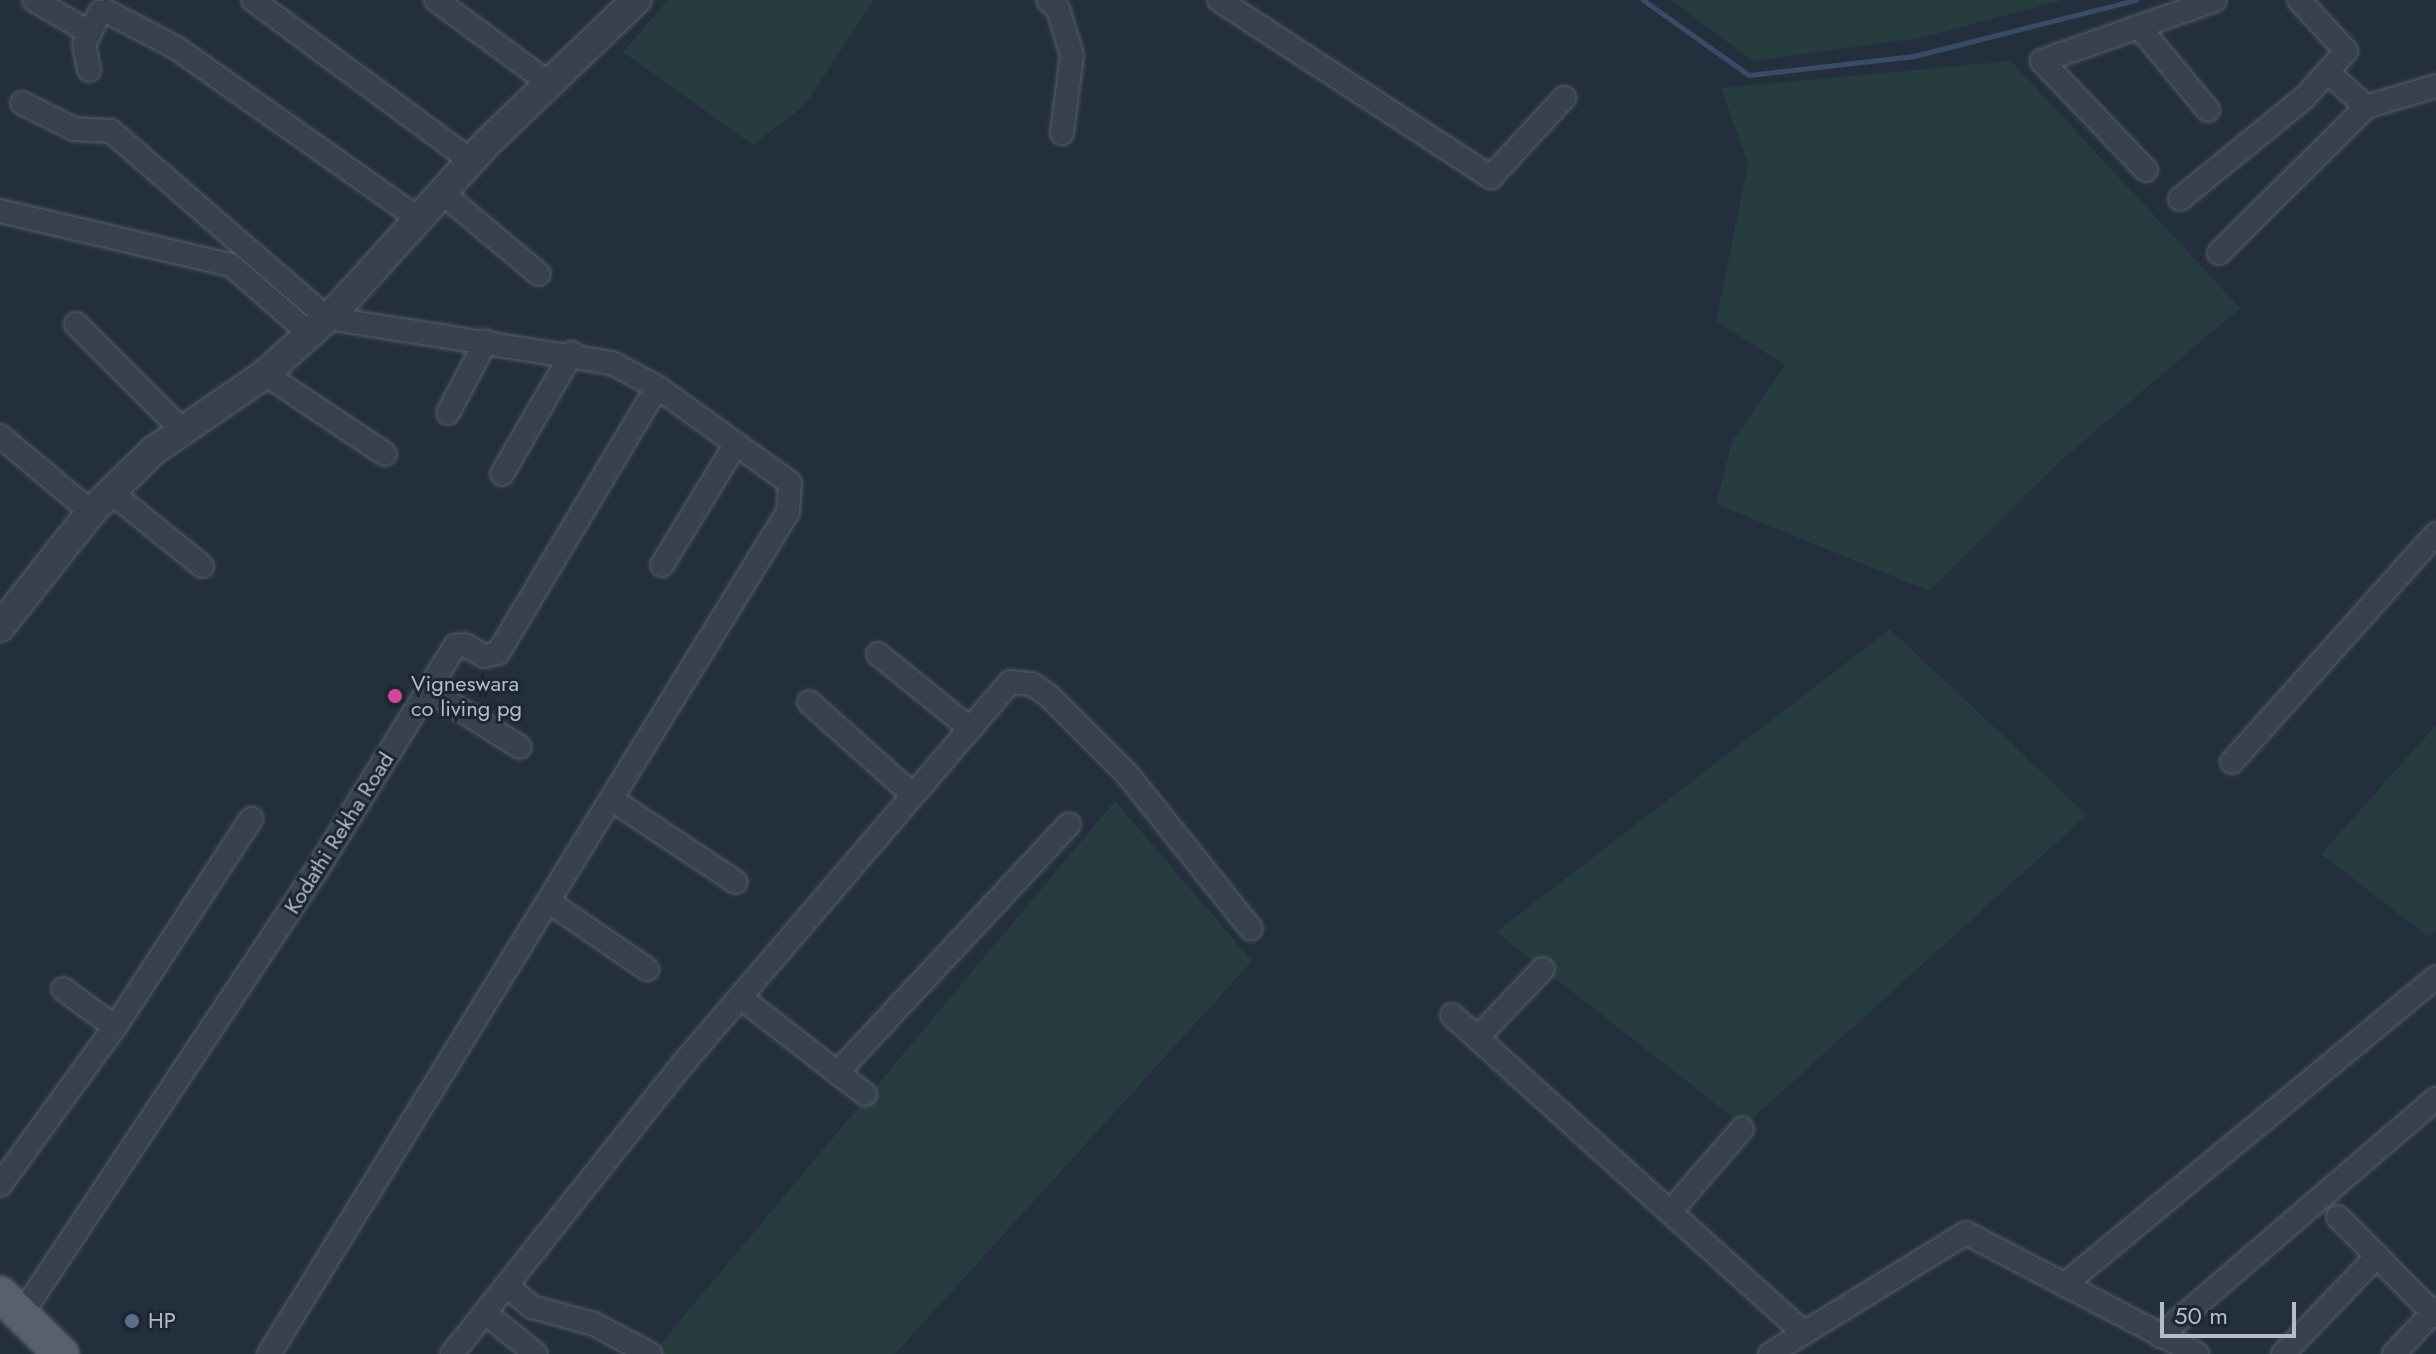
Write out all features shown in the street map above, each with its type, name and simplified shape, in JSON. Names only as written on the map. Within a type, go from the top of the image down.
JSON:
[{"type":"main road","points":[[7,1312],[29,1354]]},
{"type":"main road","points":[[7,1312],[61,1354]]},
{"type":"street","points":[[34,0],[89,32]]},
{"type":"street","points":[[253,0],[471,161]]},
{"type":"street","points":[[436,0],[550,84]]},
{"type":"street","points":[[0,627],[102,502],[153,451],[265,374],[318,326],[471,161],[636,0]]},
{"type":"street","points":[[1048,0],[1058,9],[1072,55],[1062,133]]},
{"type":"street","points":[[1219,0],[1491,177],[1564,98]]},
{"type":"street","points":[[2146,170],[2042,61],[2215,0]]},
{"type":"street","points":[[2180,199],[2330,74],[2346,51],[2299,0]]},
{"type":"street","points":[[89,70],[84,45],[100,12],[106,11],[175,47],[419,219]]},
{"type":"street","points":[[2139,27],[2208,110]]},
{"type":"street","points":[[2330,74],[2366,107]]},
{"type":"street","points":[[2219,253],[2366,107],[2436,86]]},
{"type":"street","points":[[22,103],[74,129],[111,131],[318,326]]},
{"type":"street","points":[[442,193],[539,274]]},
{"type":"street","points":[[0,211],[231,265],[318,326],[486,341],[572,353],[612,363],[657,387],[790,483],[788,512],[614,801],[269,1354]]},
{"type":"street","points":[[76,324],[183,431]]},
{"type":"street","points":[[448,413],[486,341]]},
{"type":"street","points":[[502,474],[572,353]]},
{"type":"street","points":[[265,374],[385,454]]},
{"type":"street","name":"Kodathi Rekha Road","points":[[7,1312],[318,868],[455,646],[484,656],[498,653],[657,387]]},
{"type":"street","points":[[0,436],[202,566]]},
{"type":"street","points":[[662,565],[736,444]]},
{"type":"street","points":[[2232,762],[2436,534]]},
{"type":"street","points":[[878,654],[969,728]]},
{"type":"street","points":[[452,1354],[740,997],[1010,682],[1032,684],[1049,696],[1127,774],[1251,929]]},
{"type":"street","points":[[429,690],[520,747]]},
{"type":"street","points":[[809,702],[912,794]]},
{"type":"street","points":[[614,801],[736,882]]},
{"type":"street","points":[[0,1185],[115,1027],[251,819]]},
{"type":"street","points":[[837,1073],[1069,824]]},
{"type":"street","points":[[549,902],[647,969]]},
{"type":"street","points":[[1477,1038],[1543,969]]},
{"type":"street","points":[[2064,1285],[2436,977]]},
{"type":"street","points":[[63,989],[115,1027]]},
{"type":"street","points":[[740,997],[865,1094]]},
{"type":"street","points":[[1452,1015],[1804,1333]]},
{"type":"street","points":[[2160,1336],[2436,1099]]},
{"type":"street","points":[[1670,1212],[1742,1129]]},
{"type":"street","points":[[2338,1217],[2435,1312],[2394,1354]]},
{"type":"street","points":[[1770,1354],[1953,1236],[1966,1233],[2197,1354]]},
{"type":"street","points":[[2283,1354],[2377,1256]]},
{"type":"street","points":[[507,1286],[532,1307],[594,1324],[650,1354]]},
{"type":"street","points":[[485,1313],[536,1354]]},
{"type":"green space","points":[[668,0],[874,0],[804,106],[753,145],[623,52]]},
{"type":"green space","points":[[1671,0],[2063,0],[1920,38],[1753,61]]},
{"type":"green space","points":[[2011,61],[2240,308],[2058,463],[1929,591],[1716,504],[1732,442],[1785,365],[1716,321],[1748,164],[1721,88]]},
{"type":"green space","points":[[1890,629],[2087,815],[1744,1126],[1496,932]]},
{"type":"green space","points":[[2436,725],[2436,930],[2429,937],[2321,854]]},
{"type":"green space","points":[[1115,801],[1252,961],[895,1354],[652,1354]]},
{"type":"waterway","points":[[1643,0],[1749,75],[1914,56],[2136,0]]},
{"type":"place","name":"Vigneswara co living pg","points":[[395,696]]},
{"type":"place","name":"HP","points":[[132,1321]]}]
